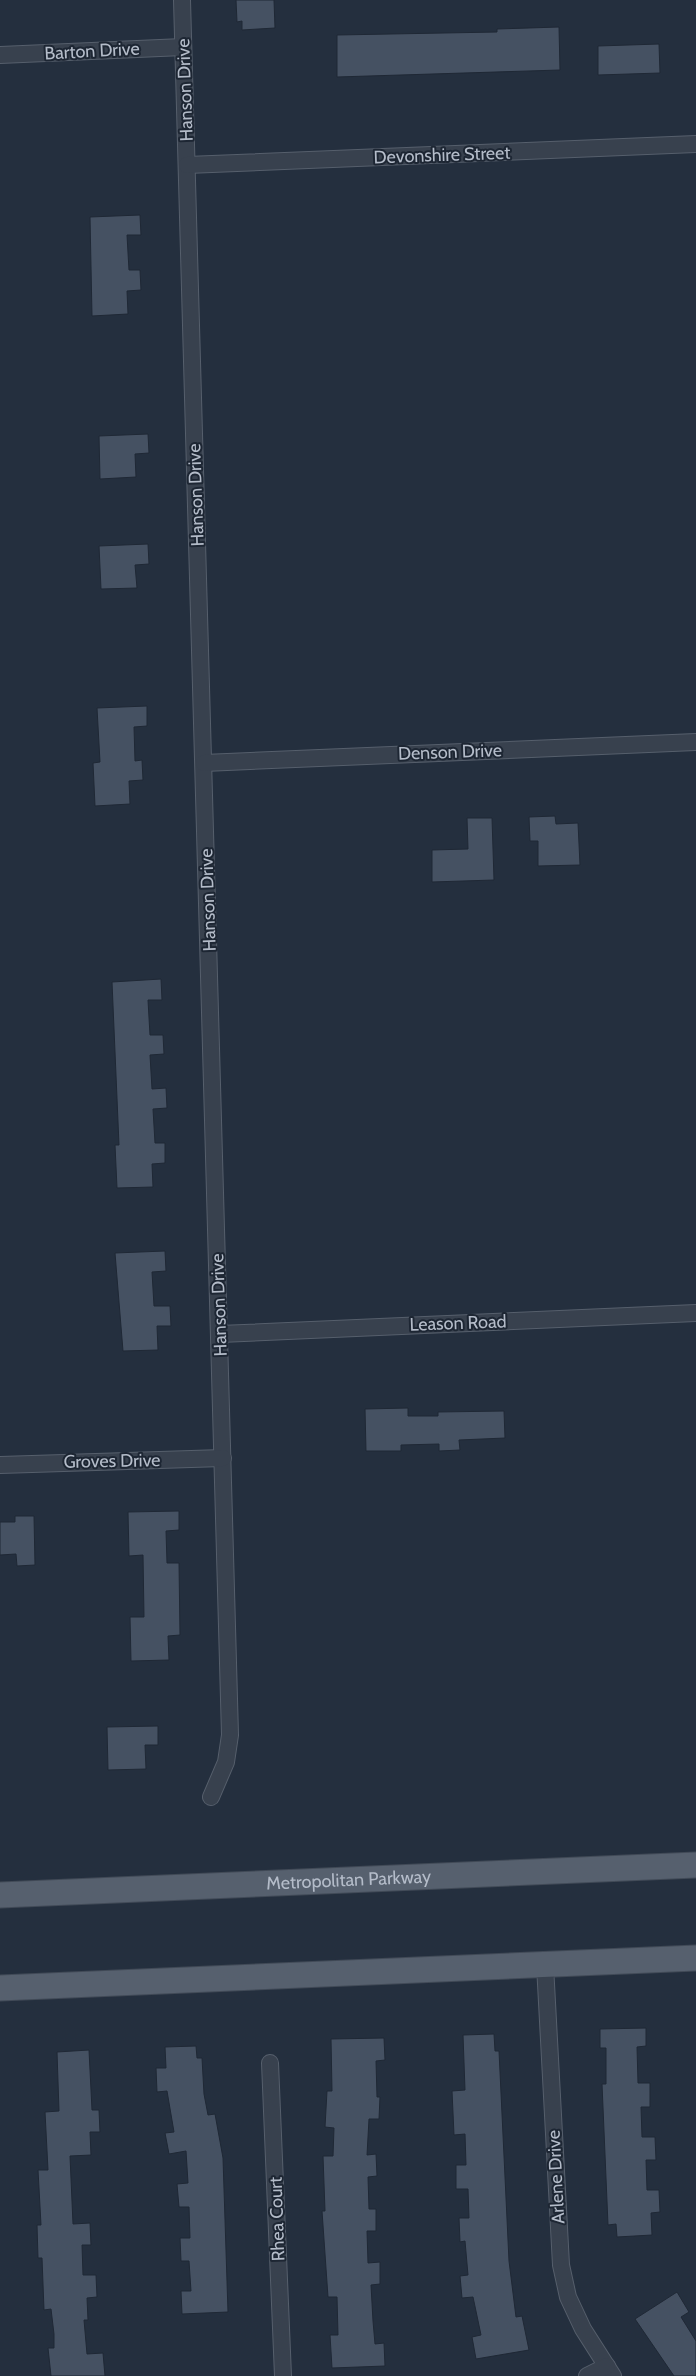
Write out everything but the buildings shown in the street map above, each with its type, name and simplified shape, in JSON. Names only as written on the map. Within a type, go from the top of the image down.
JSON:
[{"type":"main road","name":"Metropolitan Parkway","points":[[0,1896],[696,1865]]},
{"type":"main road","points":[[0,1988],[696,1958]]},
{"type":"street","name":"Hanson Drive","points":[[182,0],[230,1735],[226,1762],[211,1797]]},
{"type":"street","name":"Barton Drive","points":[[0,55],[184,47]]},
{"type":"street","name":"Devonshire Street","points":[[187,166],[696,144]]},
{"type":"street","name":"Denson Drive","points":[[204,763],[696,742]]},
{"type":"street","name":"Leason Road","points":[[220,1334],[696,1313]]},
{"type":"street","name":"Groves Drive","points":[[0,1465],[223,1458]]},
{"type":"street","name":"Arlene Drive","points":[[545,1965],[561,2265],[568,2297],[575,2313],[592,2346],[610,2371]]},
{"type":"street","name":"Rhea Court","points":[[270,2063],[283,2376]]},
{"type":"street","points":[[587,2376],[610,2371]]}]
